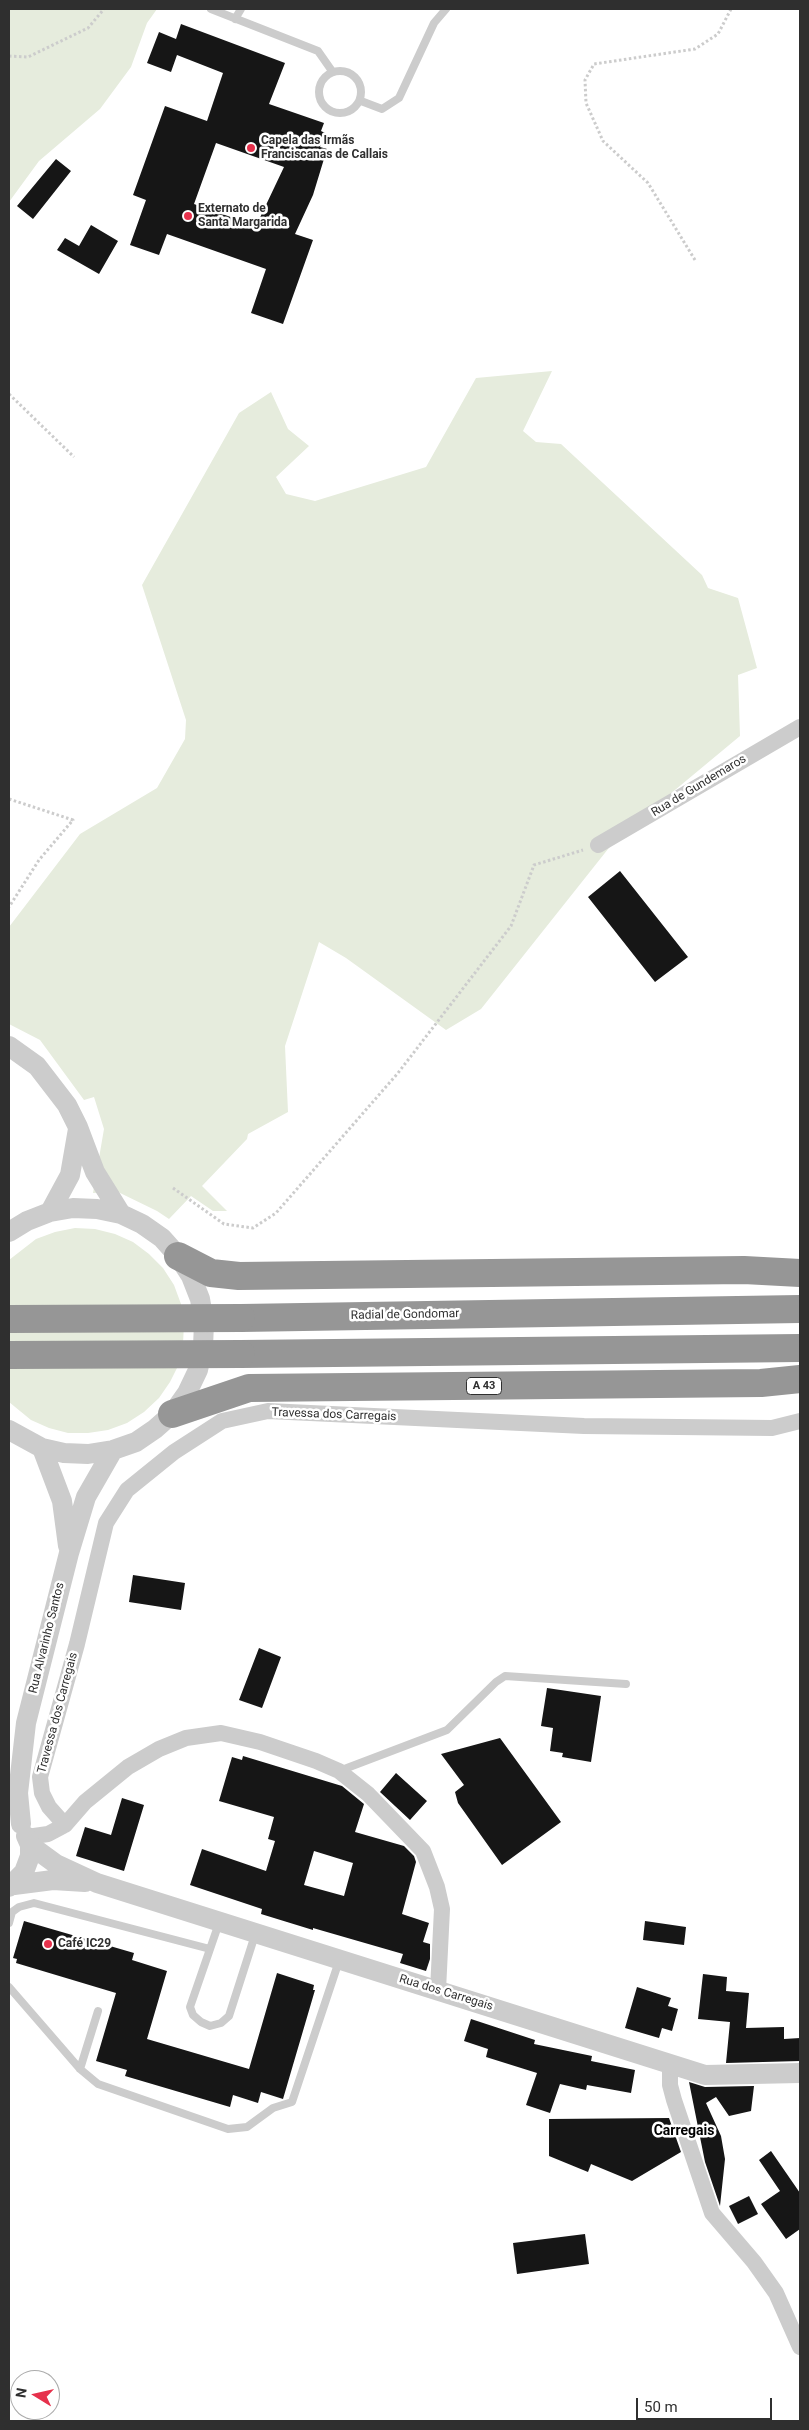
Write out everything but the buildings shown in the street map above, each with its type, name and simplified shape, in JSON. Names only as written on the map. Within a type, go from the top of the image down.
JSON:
[{"type":"highway","points":[[178,1256],[211,1273],[240,1276],[744,1270],[800,1273]]},
{"type":"highway","name":"Radial de Gondomar","points":[[9,1319],[241,1318],[800,1309]]},
{"type":"highway","points":[[9,1355],[800,1348]]},
{"type":"highway","name":"A 43","points":[[172,1414],[248,1388],[761,1383],[800,1379]]},
{"type":"street","name":"Rua de Gundemaros","points":[[598,845],[800,727]]},
{"type":"street","points":[[9,1046],[38,1066],[67,1105],[78,1127],[95,1172],[121,1214]]},
{"type":"street","points":[[50,1212],[70,1175],[78,1127]]},
{"type":"street","points":[[9,1232],[27,1220],[50,1212],[73,1208],[97,1209],[121,1214],[142,1224],[162,1238],[178,1256],[191,1276],[200,1299],[204,1323],[203,1347],[187,1394],[172,1414],[155,1430],[136,1442],[113,1450],[88,1454],[64,1454],[42,1448],[9,1430]]},
{"type":"street","name":"Travessa dos Carregais","points":[[65,1825],[49,1806],[42,1793],[40,1777],[77,1644],[106,1523],[127,1490],[174,1452],[222,1421],[268,1411],[584,1426],[772,1428],[800,1421]]},
{"type":"street","name":"Rua Alvarinho Santos","points":[[42,1448],[62,1501],[69,1553]]},
{"type":"street","name":"Rua Alvarinho Santos","points":[[11,1886],[24,1872],[30,1856],[22,1830],[18,1793],[26,1723],[69,1553],[86,1497],[113,1450]]},
{"type":"street","name":"Rua Alvarinho Santos","points":[[9,1756],[26,1723]]},
{"type":"street","points":[[22,1830],[48,1834],[65,1825],[85,1802],[128,1767],[159,1749],[186,1738],[220,1733],[260,1742],[339,1771],[368,1794],[423,1852],[437,1887],[442,1909],[438,1990]]},
{"type":"street","name":"Rua dos Carregais","points":[[22,1830],[56,1864],[97,1883],[255,1935],[438,1990],[705,2075],[800,2073]]},
{"type":"street","name":"Rua dos Carregais","points":[[11,1886],[53,1880],[97,1883]]},
{"type":"street","points":[[670,2064],[670,2085],[674,2100],[712,2213],[754,2262],[776,2293],[800,2347]]},
{"type":"lane","points":[[211,9],[318,51],[332,71]]},
{"type":"lane","points":[[236,19],[241,9]]},
{"type":"lane","points":[[360,101],[382,108],[400,98],[434,23],[446,9]]},
{"type":"lane","points":[[332,71],[349,71],[361,84],[360,101],[348,113],[331,113],[319,100],[319,83],[332,71]]},
{"type":"lane","points":[[339,1771],[447,1730],[496,1682],[505,1676],[626,1684]]},
{"type":"lane","points":[[9,1923],[12,1912],[19,1907],[34,1903],[210,1949]]},
{"type":"lane","points":[[219,1923],[190,2007],[193,2015],[201,2022],[210,2026],[221,2023],[229,2016],[255,1935]]},
{"type":"lane","points":[[9,1986],[80,2069],[98,2084],[228,2129],[247,2127],[273,2108],[292,2102],[339,1961]]},
{"type":"lane","points":[[80,2069],[98,2011]]},
{"type":"path","points":[[9,56],[28,57],[88,28],[104,9]]},
{"type":"path","points":[[695,260],[648,183],[603,141],[586,103],[585,80],[594,64],[695,48],[718,34],[731,9]]},
{"type":"path","points":[[9,394],[74,458]]},
{"type":"path","points":[[9,799],[73,820],[39,860],[9,907]]},
{"type":"path","points":[[173,1188],[224,1224],[253,1228],[276,1213],[398,1073],[511,926],[534,865],[598,845]]},
{"type":"green space","points":[[9,9],[157,9],[147,23],[131,67],[100,109],[39,161],[9,202]]},
{"type":"green space","points":[[552,371],[523,431],[536,442],[561,444],[702,575],[708,588],[738,598],[757,668],[738,675],[740,736],[616,839],[481,1009],[446,1030],[346,958],[319,942],[285,1046],[288,1112],[248,1134],[247,1139],[202,1186],[227,1211],[213,1211],[191,1196],[169,1219],[118,1192],[93,1193],[104,1129],[94,1097],[84,1100],[40,1040],[9,1024],[9,927],[80,834],[157,788],[185,739],[186,720],[142,585],[239,413],[271,392],[288,429],[309,446],[276,477],[286,494],[315,501],[426,467],[476,378]]},
{"type":"green space","points":[[75,1228],[95,1229],[115,1234],[133,1242],[149,1254],[163,1268],[174,1285],[181,1304],[184,1324],[179,1364],[159,1398],[144,1412],[127,1423],[108,1430],[88,1433],[68,1433],[49,1428],[31,1420],[9,1402],[9,1260],[36,1239],[55,1232]]},
{"type":"place","name":"Capela das Irmãs Franciscanas de Callais","points":[[251,148]]},
{"type":"place","name":"Externato de Santa Margarida","points":[[188,216]]},
{"type":"place","name":"Café IC29","points":[[48,1944]]},
{"type":"district","name":"Carregais","points":[[684,2131]]}]
